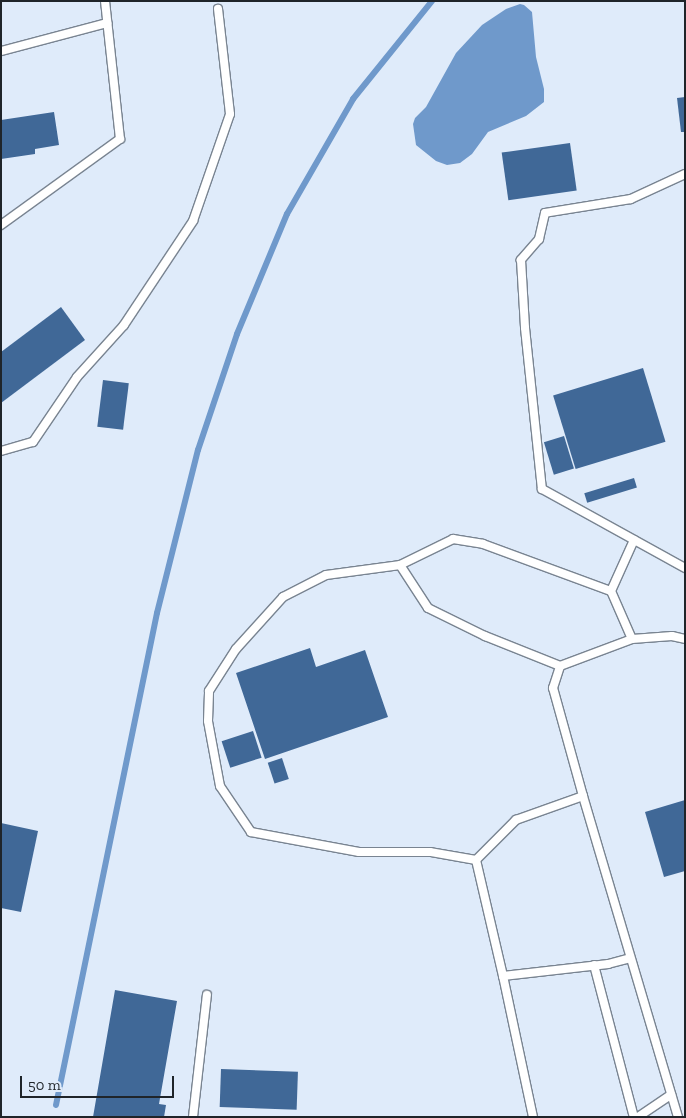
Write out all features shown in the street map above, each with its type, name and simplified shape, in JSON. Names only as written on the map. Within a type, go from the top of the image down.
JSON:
[{"type":"lane","points":[[1,225],[120,139],[105,1]]},
{"type":"lane","points":[[1,451],[33,442],[77,377],[124,325],[193,221],[230,114],[218,9]]},
{"type":"lane","points":[[1,51],[107,23]]},
{"type":"lane","points":[[685,174],[631,199],[545,213],[539,239],[521,260],[525,328],[542,489],[685,568]]},
{"type":"lane","points":[[476,860],[430,852],[359,852],[251,832],[220,786],[208,721],[209,691],[236,649],[283,597],[326,575],[400,564],[453,539],[483,544],[611,591],[632,639]]},
{"type":"lane","points":[[611,591],[634,540]]},
{"type":"lane","points":[[400,564],[428,608],[484,636],[560,666],[632,639],[672,636],[685,639]]},
{"type":"lane","points":[[560,666],[553,688],[630,958],[678,1117]]},
{"type":"lane","points":[[476,860],[516,820],[583,796]]},
{"type":"lane","points":[[476,860],[533,1117]]},
{"type":"lane","points":[[503,976],[594,965],[630,958]]},
{"type":"lane","points":[[594,965],[634,1117]]},
{"type":"lane","points":[[193,1117],[207,995]]},
{"type":"lane","points":[[638,1117],[671,1095]]},
{"type":"water","points":[[520,4],[532,12],[536,57],[544,89],[544,102],[526,116],[488,132],[472,154],[460,163],[447,165],[436,161],[416,145],[413,124],[415,118],[426,107],[456,53],[482,25],[506,9]]},
{"type":"building","points":[[685,97],[685,132],[681,132],[677,98]]},
{"type":"building","points":[[54,112],[59,145],[35,149],[35,154],[1,159],[1,120]]},
{"type":"building","points":[[570,143],[577,191],[508,200],[502,153]]},
{"type":"building","points":[[61,307],[85,340],[1,403],[1,352]]},
{"type":"building","points":[[643,368],[666,442],[576,469],[553,395]]},
{"type":"building","points":[[103,380],[129,383],[123,430],[97,427]]},
{"type":"building","points":[[564,436],[574,469],[554,475],[544,442]]},
{"type":"building","points":[[634,478],[637,488],[587,503],[584,493]]},
{"type":"building","points":[[310,648],[316,667],[365,650],[388,717],[265,759],[236,673]]},
{"type":"building","points":[[253,731],[262,758],[230,768],[222,741]]},
{"type":"building","points":[[282,758],[289,779],[275,784],[268,763]]},
{"type":"building","points":[[685,800],[685,871],[664,877],[645,812]]},
{"type":"building","points":[[1,823],[38,831],[21,912],[1,908]]},
{"type":"building","points":[[115,990],[177,1001],[159,1104],[166,1105],[164,1117],[93,1117]]},
{"type":"building","points":[[221,1069],[298,1072],[297,1110],[220,1107]]},
{"type":"waterway","points":[[56,1105],[157,613],[198,450],[237,334],[287,214],[353,99],[432,1]]}]
